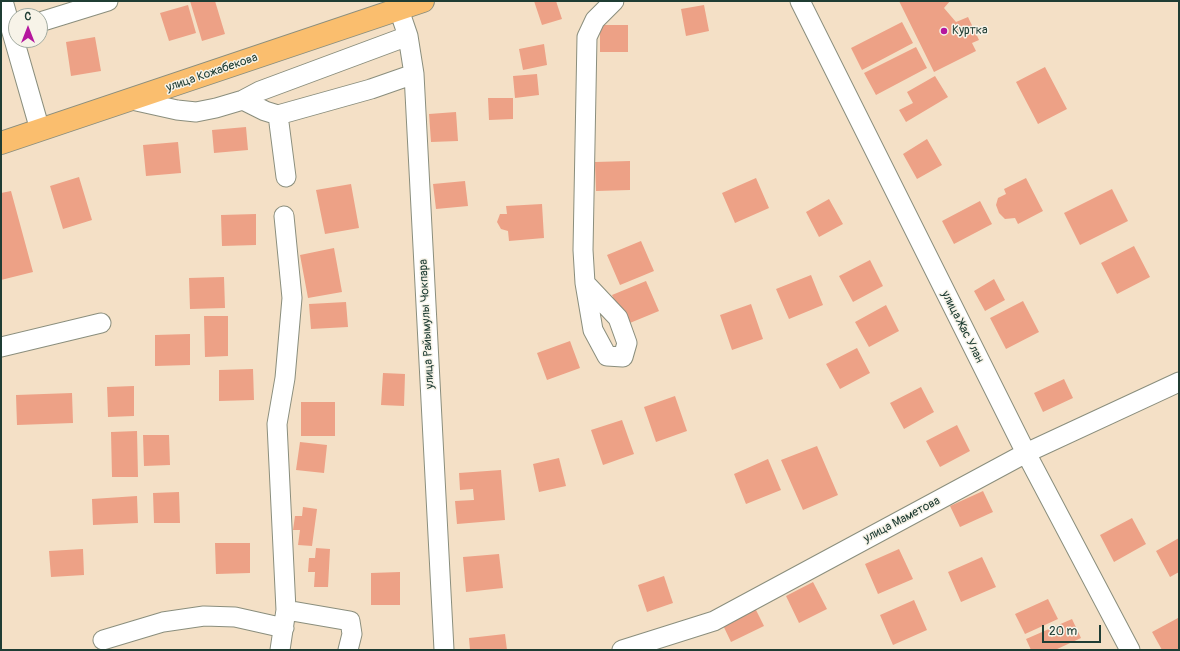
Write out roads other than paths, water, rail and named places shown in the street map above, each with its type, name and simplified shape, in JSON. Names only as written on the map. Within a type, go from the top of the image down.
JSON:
[{"type":"main road","name":"улица Кожабекова","points":[[1,143],[132,100],[398,5],[423,1]]},
{"type":"street","points":[[3,1],[8,14]]},
{"type":"street","points":[[48,20],[108,1]]},
{"type":"street","points":[[585,283],[583,250],[587,37],[595,20],[614,1]]},
{"type":"street","name":"улица Жас Улан","points":[[800,1],[1026,454],[1130,650]]},
{"type":"street","name":"улица Райымулы Чокпара","points":[[398,5],[408,36],[414,74],[444,650]]},
{"type":"street","points":[[132,100],[177,110],[196,112],[216,108],[243,100],[260,91],[408,36]]},
{"type":"street","points":[[19,48],[40,130]]},
{"type":"street","points":[[243,100],[265,111],[278,115],[371,89],[414,74]]},
{"type":"street","points":[[278,115],[286,177]]},
{"type":"street","points":[[280,650],[285,619],[277,424],[285,378],[292,298],[284,216]]},
{"type":"street","points":[[1,347],[101,323]]},
{"type":"street","name":"улица Маметова","points":[[622,650],[714,621],[1026,454],[1179,382]]},
{"type":"street","points":[[103,640],[164,622],[204,616],[350,621],[352,634],[348,650]]},
{"type":"place","name":"Куртка","points":[[944,31]]}]
